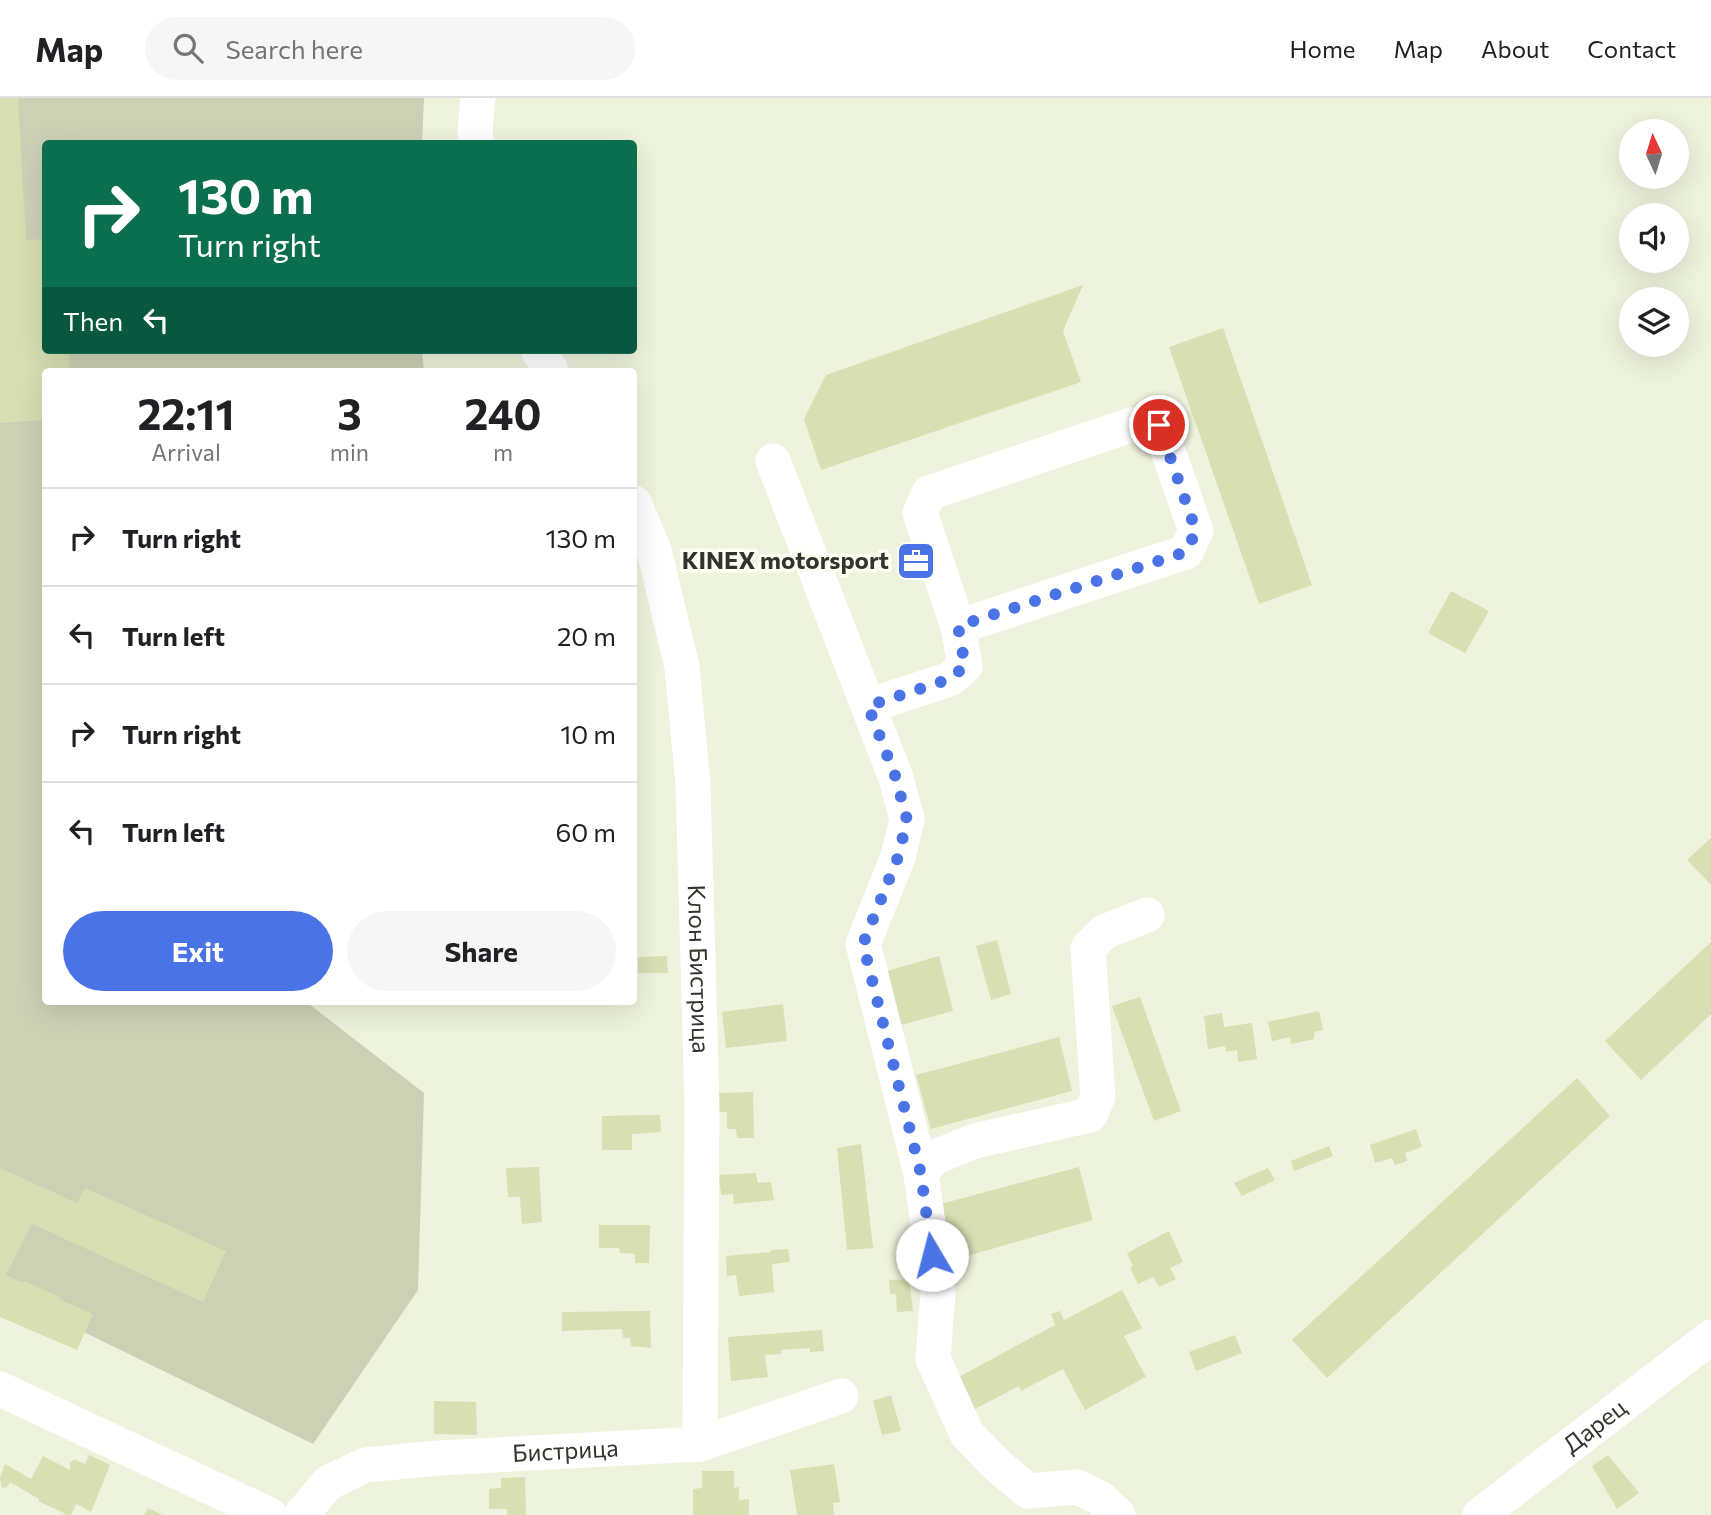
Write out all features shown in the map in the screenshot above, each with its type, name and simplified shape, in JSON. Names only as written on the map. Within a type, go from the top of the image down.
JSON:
[{"type":"street","points":[[476,140],[478,98]]},
{"type":"street","points":[[868,706],[950,679],[965,666],[958,626],[920,513],[929,493],[1131,425],[1159,425],[1196,531],[1186,552],[958,626]]},
{"type":"street","points":[[773,461],[896,778],[907,820],[898,857],[863,944],[921,1174],[938,1293],[933,1359],[967,1434],[996,1464],[1028,1491],[1077,1488],[1100,1498],[1118,1515]]},
{"type":"street","name":"Клон Бистрица","points":[[637,510],[654,550],[682,667],[693,784],[702,1105],[701,1444]]},
{"type":"street","points":[[921,1174],[933,1158],[975,1141],[1090,1115],[1098,1097],[1088,948],[1104,932],[1147,915]]},
{"type":"street","name":"Дарец","points":[[1480,1515],[1711,1337]]},
{"type":"street","points":[[0,1389],[270,1515]]},
{"type":"street","name":"Бистрица","points":[[301,1515],[328,1483],[365,1465],[701,1444],[841,1396]]},
{"type":"green space","points":[[0,98],[424,98],[422,140],[42,140],[42,354],[422,354],[424,368],[42,368],[42,1005],[310,1005],[424,1093],[418,1290],[313,1444],[0,1291]]},
{"type":"building","points":[[0,98],[18,98],[26,240],[42,239],[42,354],[68,354],[70,368],[42,368],[42,420],[0,423]]},
{"type":"building","points":[[1083,285],[1063,331],[1081,382],[821,470],[804,419],[826,375]]},
{"type":"building","points":[[1223,328],[1312,585],[1259,604],[1169,347]]},
{"type":"building","points":[[1451,591],[1489,611],[1465,653],[1428,633]]},
{"type":"building","points":[[1711,838],[1711,885],[1687,860]]},
{"type":"building","points":[[997,940],[1011,994],[991,1000],[976,946]]},
{"type":"building","points":[[1711,942],[1711,1014],[1641,1080],[1605,1041]]},
{"type":"building","points":[[667,956],[668,973],[638,973],[638,957]]},
{"type":"building","points":[[939,956],[953,1011],[901,1025],[887,971]]},
{"type":"building","points":[[1140,997],[1181,1111],[1154,1121],[1112,1006]]},
{"type":"building","points":[[783,1004],[787,1041],[726,1048],[722,1012]]},
{"type":"building","points":[[1319,1011],[1323,1030],[1314,1032],[1314,1039],[1291,1044],[1290,1037],[1272,1041],[1268,1022]]},
{"type":"building","points":[[1222,1013],[1224,1027],[1252,1023],[1257,1059],[1238,1062],[1237,1050],[1226,1052],[1225,1046],[1208,1049],[1204,1016]]},
{"type":"building","points":[[1059,1037],[1072,1091],[931,1129],[916,1075]]},
{"type":"building","points":[[1577,1078],[1610,1116],[1327,1378],[1292,1340]]},
{"type":"building","points":[[753,1092],[754,1138],[737,1138],[736,1129],[727,1129],[727,1112],[717,1112],[716,1093]]},
{"type":"building","points":[[660,1115],[661,1132],[632,1134],[632,1150],[602,1150],[602,1116]]},
{"type":"building","points":[[1416,1129],[1422,1147],[1405,1153],[1407,1161],[1395,1165],[1392,1158],[1375,1163],[1370,1145]]},
{"type":"building","points":[[861,1144],[873,1248],[847,1250],[837,1148]]},
{"type":"building","points":[[1329,1146],[1333,1156],[1294,1171],[1291,1161]]},
{"type":"building","points":[[539,1167],[542,1222],[522,1224],[520,1197],[508,1197],[506,1168]]},
{"type":"building","points":[[1079,1167],[1093,1220],[953,1260],[937,1205]]},
{"type":"building","points":[[0,1168],[77,1203],[85,1188],[226,1251],[203,1302],[32,1224],[6,1275],[93,1314],[77,1350],[0,1317]]},
{"type":"building","points":[[1268,1168],[1275,1180],[1242,1196],[1234,1183]]},
{"type":"building","points":[[756,1173],[758,1183],[771,1182],[774,1200],[734,1204],[733,1194],[721,1195],[719,1175]]},
{"type":"building","points":[[599,1225],[650,1225],[649,1263],[635,1263],[635,1254],[620,1253],[619,1248],[599,1248]]},
{"type":"building","points":[[1169,1231],[1183,1262],[1170,1268],[1176,1279],[1159,1287],[1153,1277],[1138,1284],[1130,1268],[1133,1266],[1127,1253]]},
{"type":"building","points":[[788,1249],[790,1262],[772,1264],[774,1292],[739,1296],[736,1275],[727,1276],[726,1256]]},
{"type":"building","points":[[909,1279],[913,1311],[897,1312],[896,1294],[890,1294],[889,1280]]},
{"type":"building","points":[[1122,1290],[1142,1328],[1124,1336],[1146,1377],[1085,1410],[1063,1369],[1021,1391],[1019,1386],[971,1411],[953,1380],[1055,1325],[1051,1314],[1060,1311],[1064,1320]]},
{"type":"building","points":[[650,1311],[651,1348],[631,1346],[630,1338],[623,1338],[622,1329],[562,1331],[562,1312]]},
{"type":"building","points":[[822,1330],[824,1351],[810,1352],[810,1348],[781,1350],[781,1354],[765,1355],[768,1377],[731,1381],[728,1337]]},
{"type":"building","points":[[1235,1335],[1242,1353],[1196,1371],[1189,1352]]},
{"type":"building","points":[[891,1395],[901,1431],[882,1435],[873,1401]]},
{"type":"building","points":[[434,1401],[476,1402],[477,1435],[434,1434]]},
{"type":"building","points":[[89,1455],[110,1465],[91,1512],[76,1504],[71,1515],[68,1515],[38,1501],[39,1499],[10,1482],[7,1487],[2,1488],[0,1478],[5,1464],[31,1479],[43,1456],[70,1470],[73,1460],[85,1464]]},
{"type":"building","points":[[1608,1455],[1639,1493],[1617,1509],[1592,1466]]},
{"type":"building","points":[[834,1464],[840,1502],[833,1503],[834,1515],[797,1515],[790,1470]]},
{"type":"building","points":[[702,1471],[734,1471],[734,1488],[739,1487],[739,1500],[749,1499],[749,1515],[693,1515],[693,1489],[702,1488]]},
{"type":"building","points":[[525,1477],[526,1515],[507,1515],[507,1509],[489,1509],[489,1489],[501,1488],[501,1478]]},
{"type":"building","points":[[148,1508],[163,1515],[144,1515]]},
{"type":"place","name":"KINEX motorsport","points":[[916,561]]},
{"type":"route","points":[[932,1255],[921,1174],[863,944],[898,857],[907,820],[896,778],[868,706],[950,679],[965,666],[958,626],[1186,552],[1196,531],[1159,425]]}]
